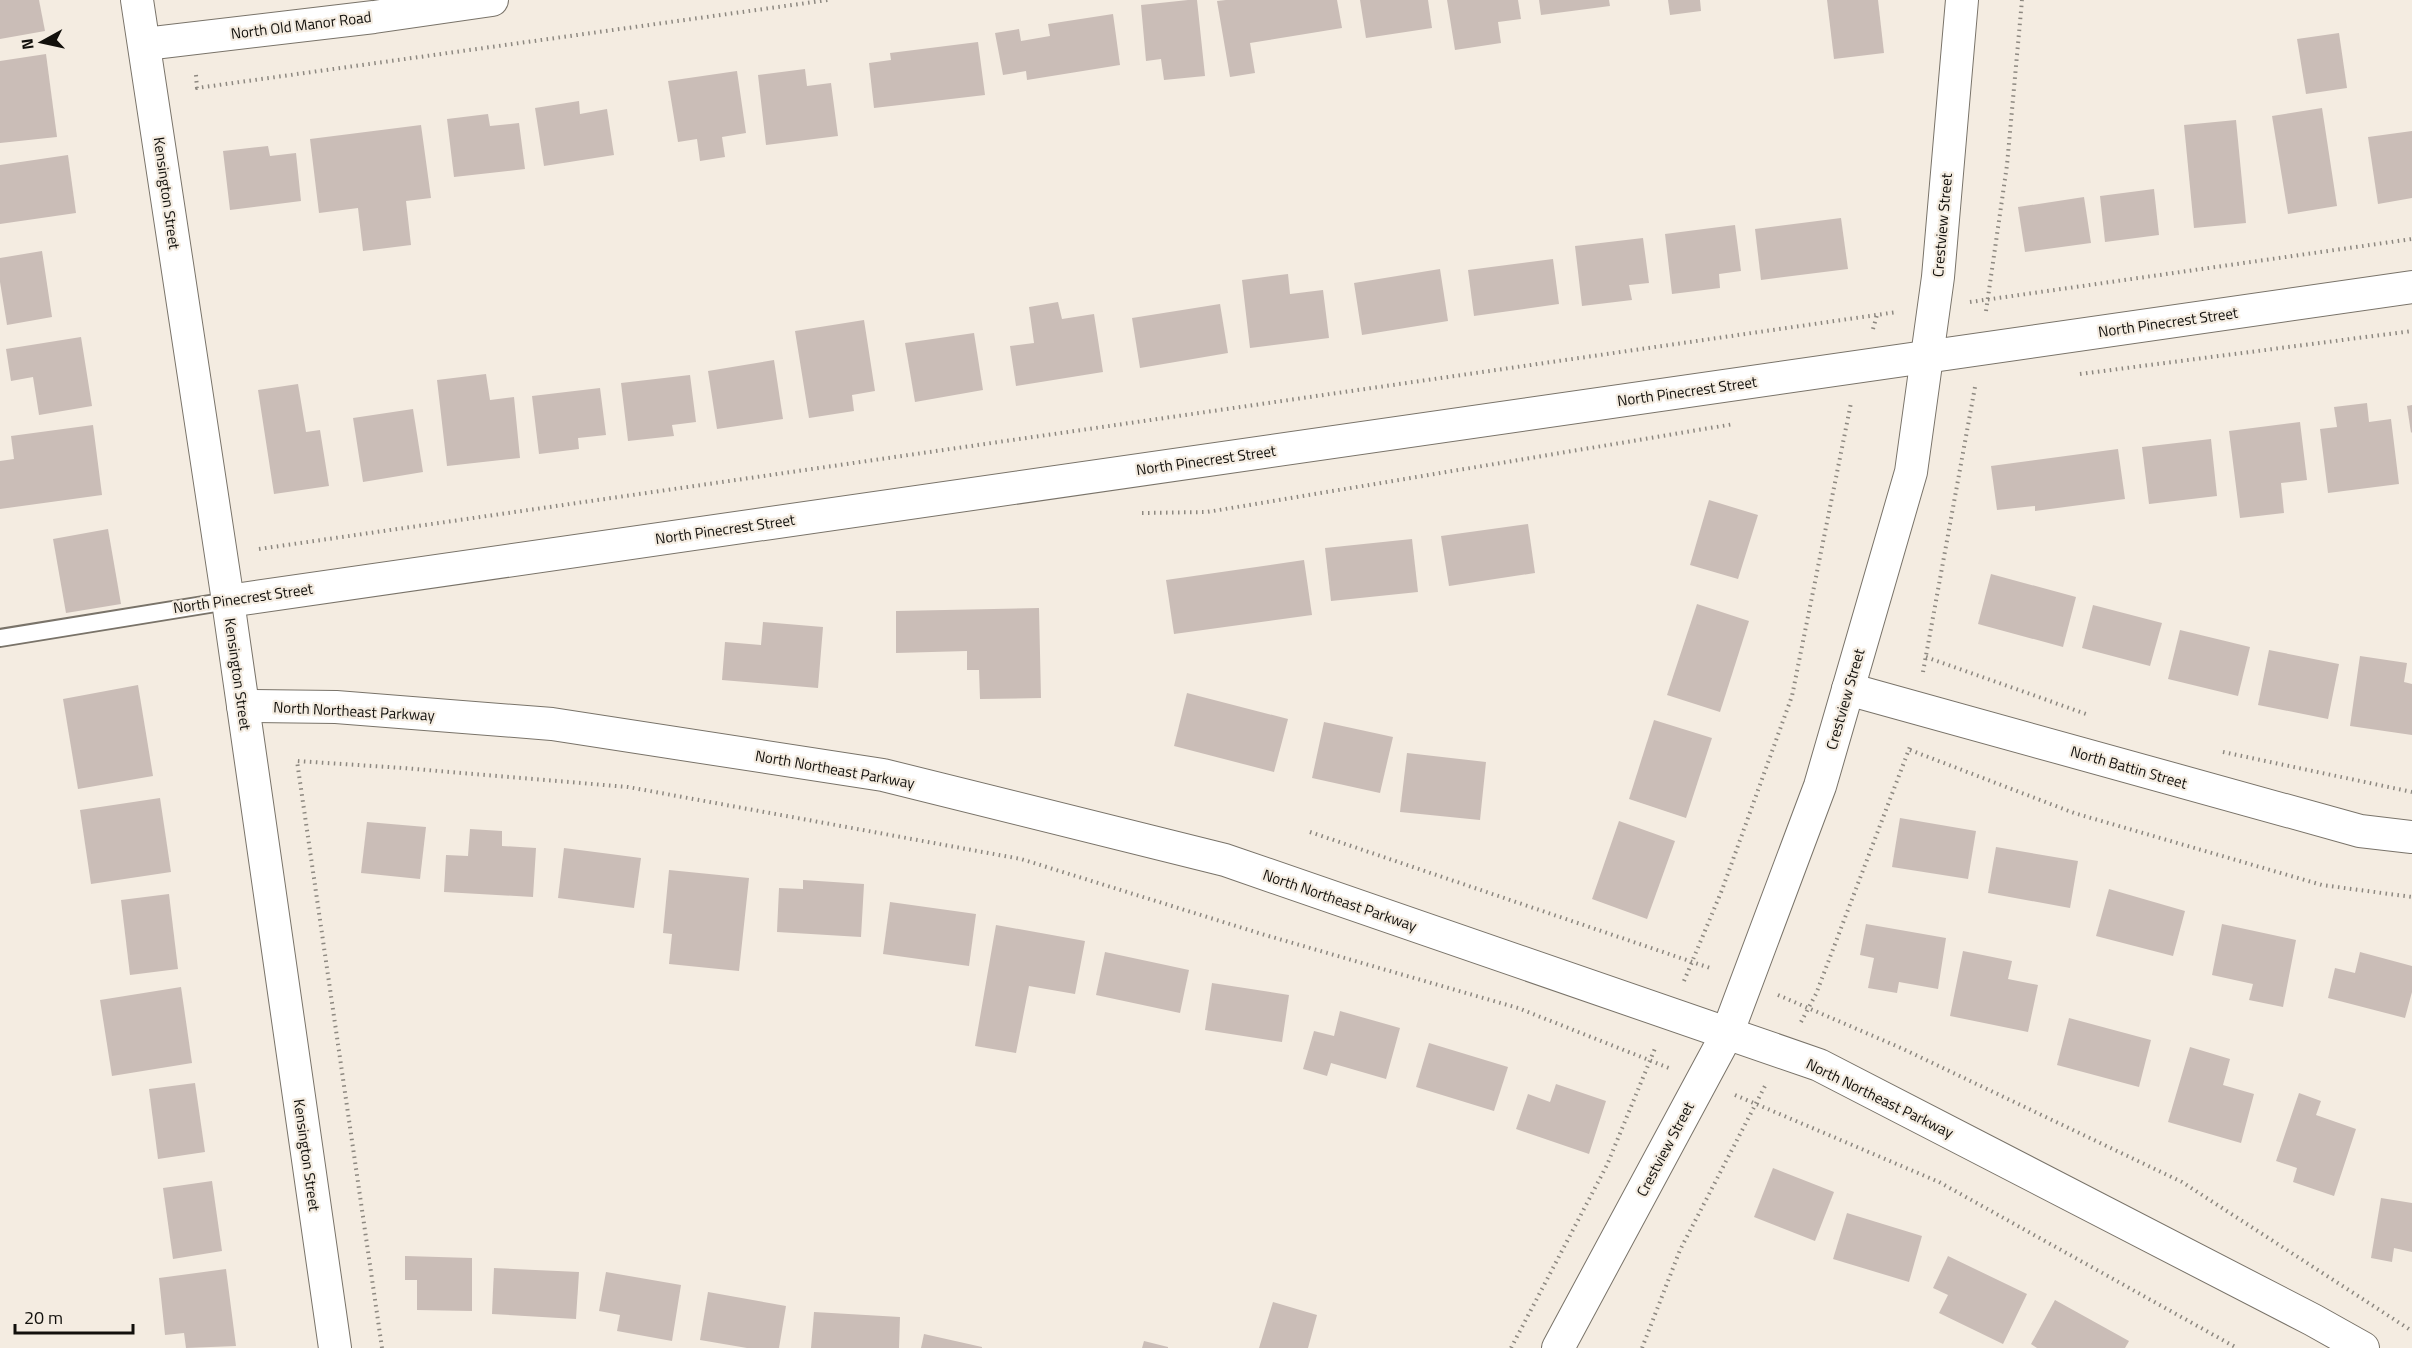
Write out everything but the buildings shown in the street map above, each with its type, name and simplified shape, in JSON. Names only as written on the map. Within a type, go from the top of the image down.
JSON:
[{"type":"street","name":"Kensington Street","points":[[137,0],[228,601],[334,1348]]},
{"type":"street","name":"North Old Manor Road","points":[[145,44],[374,17],[492,0]]},
{"type":"street","name":"Crestview Street","points":[[1558,1348],[1727,1034],[1820,786],[1911,472],[1933,307],[1962,0]]},
{"type":"street","name":"North Pinecrest Street","points":[[228,601],[2412,287]]},
{"type":"street","name":"North Battin Street","points":[[1848,688],[2360,831],[2412,837]]},
{"type":"street","name":"North Northeast Parkway","points":[[243,706],[336,707],[552,724],[882,775],[1225,860],[1819,1065],[2302,1314],[2362,1348]]},
{"type":"lane","name":"North Pinecrest Street","points":[[0,638],[228,601]]},
{"type":"path","points":[[192,38],[197,88],[828,0]]},
{"type":"path","points":[[260,549],[2412,239]]},
{"type":"path","points":[[1511,1348],[1607,1165],[1722,890],[1792,696],[1851,405],[1877,315]]},
{"type":"path","points":[[2069,376],[2412,331]]},
{"type":"path","points":[[1922,395],[1986,387]]},
{"type":"path","points":[[1839,407],[1863,403]]},
{"type":"path","points":[[1142,513],[1207,512],[1746,422]]},
{"type":"path","points":[[1926,657],[2094,717]]},
{"type":"path","points":[[1910,750],[2074,813],[2322,885],[2412,897]]},
{"type":"path","points":[[2218,751],[2412,792]]},
{"type":"path","points":[[382,1348],[297,762],[403,768],[628,788],[1021,859],[1265,935],[1518,1008],[1650,1060],[1939,1182],[2237,1348]]}]
